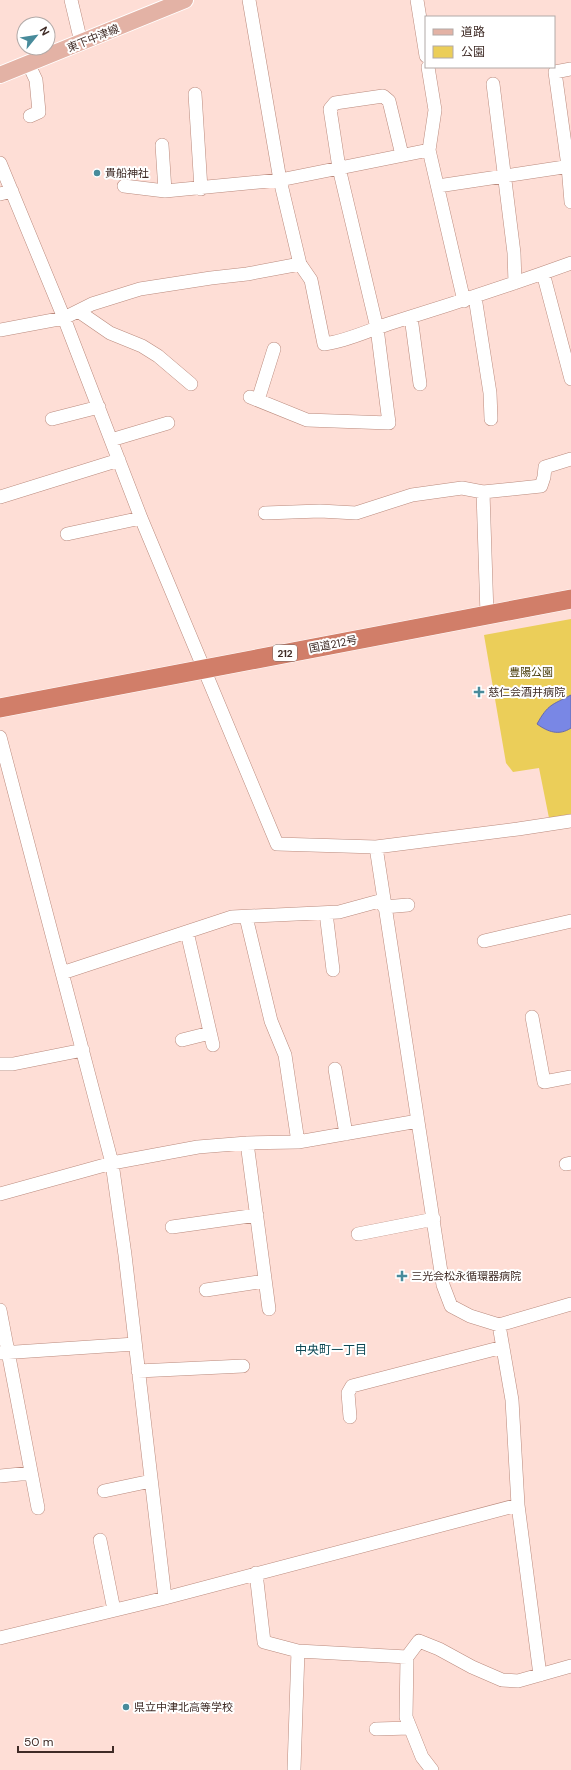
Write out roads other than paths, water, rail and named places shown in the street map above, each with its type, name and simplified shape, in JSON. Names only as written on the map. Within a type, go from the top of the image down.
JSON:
[{"type":"highway","name":"国道212号","points":[[0,708],[571,599]]},
{"type":"main road","name":"東下中津線","points":[[0,74],[28,64],[176,2]]},
{"type":"street","points":[[71,0],[81,42]]},
{"type":"street","points":[[249,0],[280,180],[300,264],[311,280],[324,344],[340,342],[377,328],[469,299],[571,263]]},
{"type":"street","points":[[417,0],[425,50]]},
{"type":"street","points":[[28,64],[36,80],[39,112],[30,116]]},
{"type":"street","points":[[428,68],[435,110],[429,150],[469,299],[490,393],[491,420]]},
{"type":"street","points":[[571,69],[555,72],[566,117],[571,202]]},
{"type":"street","points":[[493,84],[514,254],[515,283]]},
{"type":"street","points":[[195,94],[201,189]]},
{"type":"street","points":[[274,349],[254,399],[307,420],[389,423],[377,328],[339,168],[330,109],[335,103],[383,96],[389,101],[402,155]]},
{"type":"street","points":[[162,145],[165,191]]},
{"type":"street","points":[[124,186],[165,191],[201,189],[280,180],[429,150]]},
{"type":"street","points":[[0,163],[6,192],[64,318],[120,460],[141,518],[202,669],[276,844],[376,847],[571,821]]},
{"type":"street","points":[[438,186],[570,166]]},
{"type":"street","points":[[0,330],[64,318],[92,304],[140,290],[211,278],[247,274],[300,264]]},
{"type":"street","points":[[543,273],[571,379]]},
{"type":"street","points":[[78,311],[110,333],[142,346],[158,356],[191,384]]},
{"type":"street","points":[[411,317],[420,384]]},
{"type":"street","points":[[52,418],[99,407]]},
{"type":"street","points":[[112,440],[168,423]]},
{"type":"street","points":[[265,513],[320,511],[356,513],[412,495],[462,488],[483,492],[541,486],[545,467],[571,459]]},
{"type":"street","points":[[0,498],[120,460]]},
{"type":"street","points":[[483,492],[487,615]]},
{"type":"street","points":[[67,534],[141,518]]},
{"type":"street","points":[[0,737],[112,1163],[135,1344],[164,1598]]},
{"type":"street","points":[[376,847],[443,1285],[451,1306],[470,1316],[499,1325],[571,1304]]},
{"type":"street","points":[[62,974],[232,917],[339,912],[384,904],[408,905]]},
{"type":"street","points":[[326,913],[333,970]]},
{"type":"street","points":[[246,917],[271,1021],[285,1055],[298,1142]]},
{"type":"street","points":[[484,942],[571,921]]},
{"type":"street","points":[[182,1040],[212,1039],[187,932]]},
{"type":"street","points":[[532,1017],[544,1082],[571,1077]]},
{"type":"street","points":[[0,1064],[13,1064],[82,1050]]},
{"type":"street","points":[[335,1069],[346,1134]]},
{"type":"street","points":[[0,1194],[112,1163],[198,1147],[247,1143],[298,1142],[418,1121]]},
{"type":"street","points":[[247,1143],[269,1309]]},
{"type":"street","points":[[172,1227],[256,1215]]},
{"type":"street","points":[[358,1234],[434,1219]]},
{"type":"street","points":[[206,1290],[266,1281]]},
{"type":"street","points":[[0,1310],[4,1353],[38,1508]]},
{"type":"street","points":[[499,1325],[512,1400],[518,1505],[540,1675]]},
{"type":"street","points":[[4,1353],[135,1344]]},
{"type":"street","points":[[350,1417],[348,1393],[352,1386],[503,1347]]},
{"type":"street","points":[[138,1371],[243,1366]]},
{"type":"street","points":[[0,1476],[31,1473]]},
{"type":"street","points":[[104,1491],[151,1481]]},
{"type":"street","points":[[0,1638],[164,1598],[518,1505]]},
{"type":"street","points":[[100,1540],[114,1610]]},
{"type":"street","points":[[256,1573],[264,1642],[298,1651],[407,1657]]},
{"type":"street","points":[[432,1770],[422,1757],[406,1717],[407,1657],[419,1642],[439,1649],[472,1667],[502,1680],[518,1681],[571,1666]]},
{"type":"street","points":[[294,1769],[298,1651]]},
{"type":"street","points":[[376,1729],[410,1728]]},
{"type":"water","points":[[571,695],[571,728],[562,732],[554,732],[549,731],[537,724],[544,712],[551,706]]},
{"type":"place","name":"貴船神社","points":[[97,173]]},
{"type":"place","name":"慈仁会酒井病院","points":[[479,692]]},
{"type":"place","name":"三光会松永循環器病院","points":[[402,1276]]},
{"type":"place","name":"県立中津北高等学校","points":[[126,1707]]},
{"type":"district","name":"中央町一丁目","points":[[331,1350]]},
{"type":"park label","name":"豊陽公園","points":[[531,672]]}]
